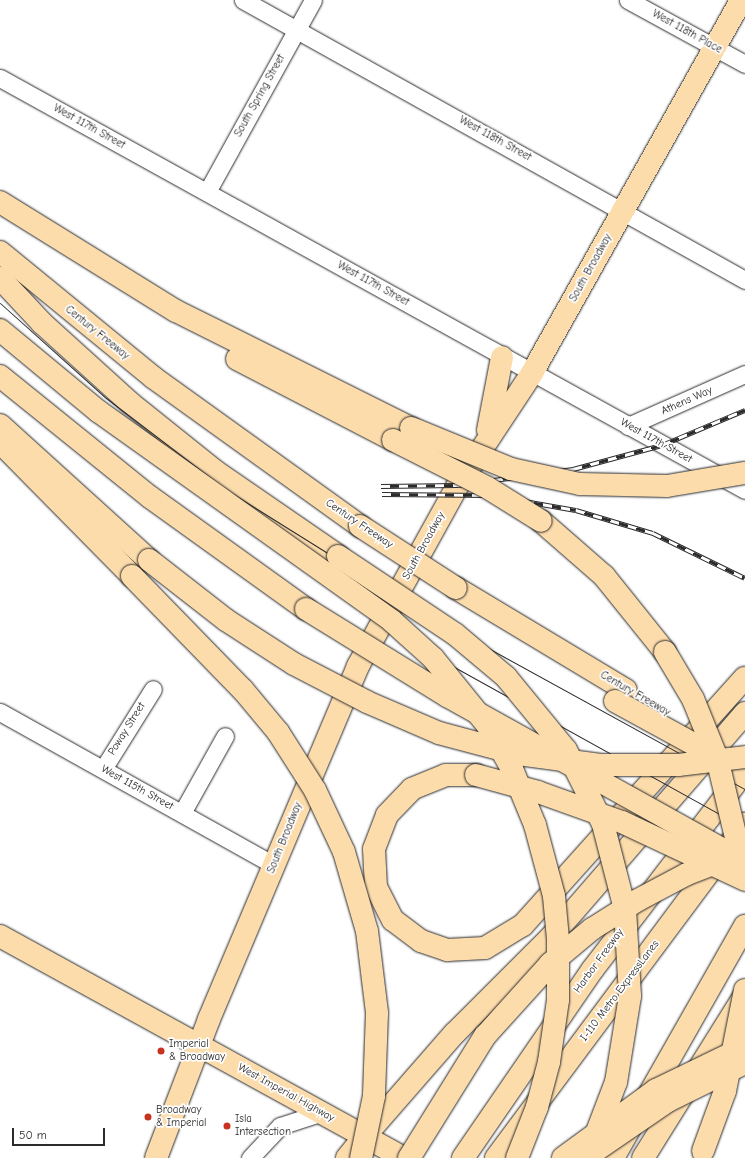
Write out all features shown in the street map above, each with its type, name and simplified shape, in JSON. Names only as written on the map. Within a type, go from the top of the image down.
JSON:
[{"type":"main road","name":"South Broadway","points":[[156,1158],[167,1122],[198,1044],[358,666],[458,485],[532,374],[741,0]]},
{"type":"main road","points":[[0,202],[176,311],[411,428],[511,469],[580,484],[667,486],[745,473]]},
{"type":"main road","points":[[0,206],[71,261],[146,308],[393,440],[488,488],[541,521],[604,576],[665,652],[693,699],[717,758],[745,880]]},
{"type":"main road","name":"Century Freeway","points":[[0,252],[160,382],[360,526],[456,588],[588,667],[621,695],[745,756]]},
{"type":"main road","points":[[0,278],[42,323],[129,402],[215,471],[338,556],[455,634],[506,677],[566,750],[603,824],[625,909],[630,996],[616,1082],[587,1158]]},
{"type":"main road","points":[[0,330],[98,411],[392,621],[446,673],[494,736],[524,796],[540,840],[554,896],[558,939],[558,1000],[550,1054],[537,1107],[517,1158]]},
{"type":"main road","points":[[485,445],[502,357]]},
{"type":"main road","points":[[0,376],[150,497],[306,608],[447,696],[745,862]]},
{"type":"main road","points":[[0,425],[149,560],[204,604],[283,657],[367,702],[439,733],[518,754],[600,765],[678,765],[745,756]]},
{"type":"main road","points":[[0,442],[243,690],[278,732],[315,790],[344,852],[367,931],[377,1013],[374,1089],[362,1158]]},
{"type":"main road","points":[[745,678],[530,918],[510,936],[485,948],[457,951],[421,941],[398,926],[380,899],[373,868],[377,836],[392,808],[412,789],[446,775],[476,775],[501,781],[622,822],[745,880]]},
{"type":"main road","points":[[621,695],[745,771]]},
{"type":"main road","points":[[347,1158],[459,1029],[552,936],[745,713]]},
{"type":"main road","name":"Harbor Freeway","points":[[463,1158],[593,969],[745,771]]},
{"type":"main road","name":"I-110 Metro ExpressLanes","points":[[496,1158],[745,824]]},
{"type":"main road","points":[[409,1158],[485,1036],[550,964],[592,929],[638,900],[687,874],[745,852]]},
{"type":"main road","points":[[613,1158],[745,926]]},
{"type":"main road","name":"West Imperial Highway","points":[[0,936],[403,1158]]},
{"type":"main road","points":[[701,1154],[725,1091],[745,990]]},
{"type":"main road","points":[[643,1158],[745,994]]},
{"type":"main road","points":[[563,1158],[656,1090],[745,1047]]},
{"type":"main road","points":[[587,1158],[668,1101],[745,1063]]},
{"type":"main road","name":"South Broadway","points":[[148,1158],[167,1122]]},
{"type":"street","name":"West 118th Street","points":[[243,0],[623,210],[745,280]]},
{"type":"street","name":"South Spring Street","points":[[207,192],[314,0]]},
{"type":"street","name":"West 118th Place","points":[[628,0],[745,64]]},
{"type":"street","name":"West 117th Street","points":[[0,78],[532,374],[745,490]]},
{"type":"street","name":"Athens Way","points":[[628,426],[745,374]]},
{"type":"street","name":"Poway Street","points":[[103,769],[153,690]]},
{"type":"street","name":"West 115th Street","points":[[0,712],[274,865]]},
{"type":"street","points":[[182,813],[225,736]]},
{"type":"street","points":[[250,1158],[280,1126],[320,1113]]},
{"type":"tram line","points":[[0,303],[106,398],[225,489],[417,609],[745,789]]},
{"type":"tram line","points":[[0,318],[100,407],[217,501],[378,619],[447,663],[745,828]]},
{"type":"railway","points":[[381,486],[458,485],[573,469],[662,445],[745,410]]},
{"type":"railway","points":[[382,494],[490,495],[576,510],[653,533],[745,578]]},
{"type":"place","name":"Imperial & Broadway","points":[[161,1051]]},
{"type":"place","name":"Broadway & Imperial","points":[[148,1117]]},
{"type":"place","name":"Isla Intersection","points":[[227,1126]]}]
